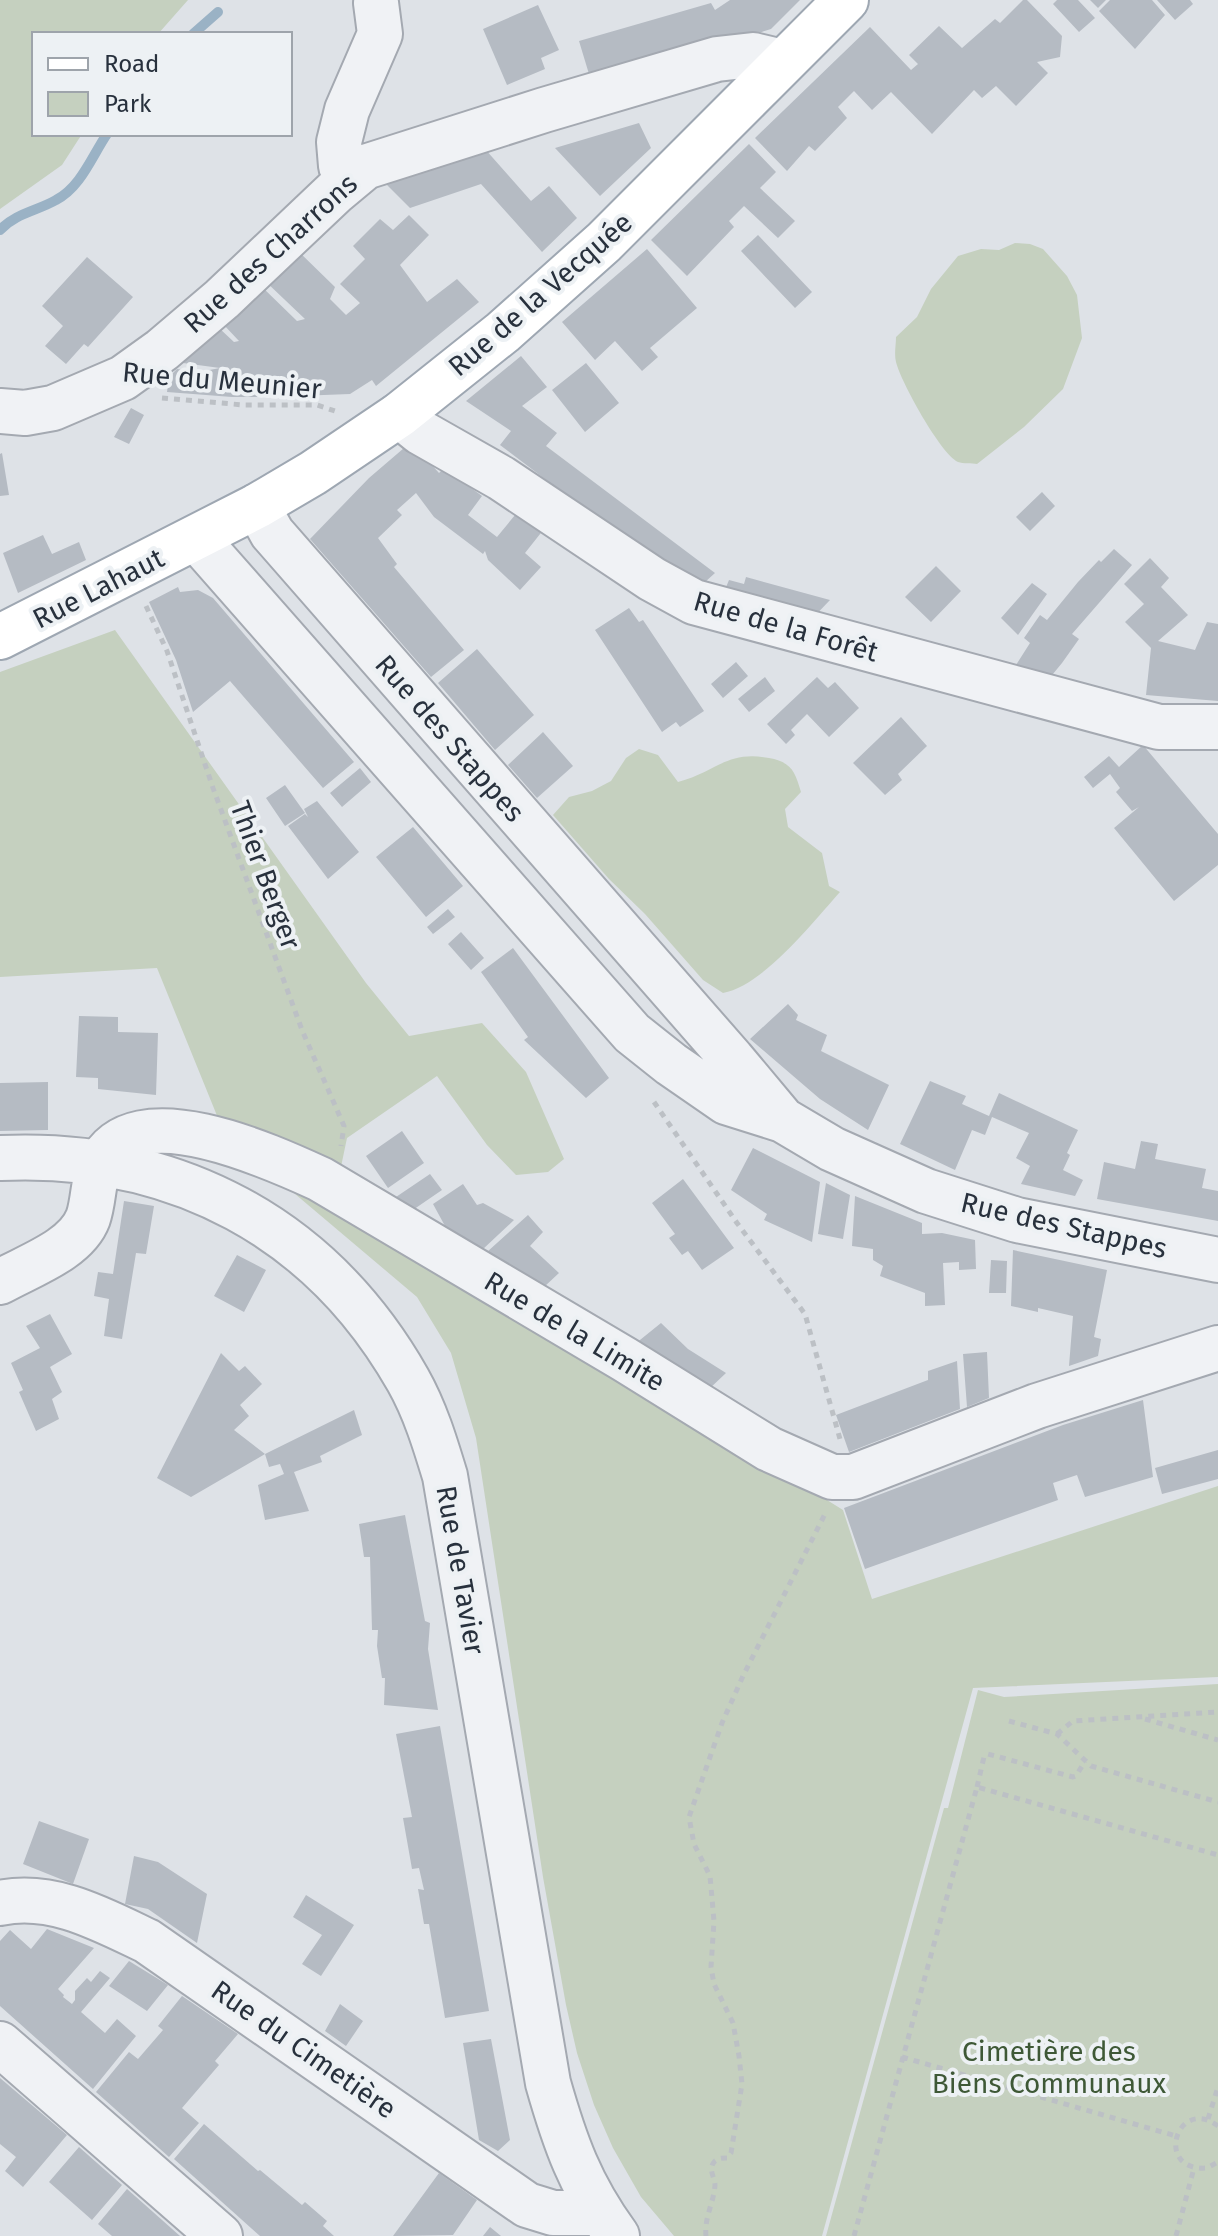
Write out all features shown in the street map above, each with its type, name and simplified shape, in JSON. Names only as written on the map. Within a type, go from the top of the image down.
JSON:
[{"type":"main road","name":"Rue de la Vecquée","points":[[196,538],[313,473],[399,415],[503,332],[604,242],[846,0]]},
{"type":"main road","name":"Rue Lahaut","points":[[0,637],[196,538]]},
{"type":"street","points":[[349,179],[341,166],[339,142],[347,110],[380,34],[376,3]]},
{"type":"street","name":"Rue des Charrons","points":[[0,411],[37,412],[102,389],[143,364],[198,319],[365,167],[717,59],[753,55],[774,60],[780,65]]},
{"type":"street","name":"Rue de la Forêt","points":[[399,415],[414,428],[501,478],[686,599],[1159,727],[1218,727]]},
{"type":"street","name":"Rue des Stappes","points":[[257,506],[272,533],[783,1120]]},
{"type":"street","name":"Rue des Stappes","points":[[196,538],[632,1033],[671,1064],[726,1102],[783,1120],[878,1171],[967,1205],[1017,1220],[1218,1260]]},
{"type":"street","name":"Rue des Stappes","points":[[325,685],[370,646]]},
{"type":"street","name":"Rue des Stappes","points":[[487,867],[531,830]]},
{"type":"street","name":"Rue de la Limite","points":[[100,1164],[119,1141],[144,1131],[172,1130],[266,1155],[353,1198],[769,1449],[832,1477],[853,1477]]},
{"type":"street","name":"Rue de Tavier","points":[[0,1158],[40,1157],[100,1164],[180,1182],[235,1207],[287,1238],[337,1283],[380,1335],[409,1382],[428,1424],[445,1476],[548,2083],[569,2153],[581,2181],[608,2225]]},
{"type":"street","points":[[0,1282],[71,1241],[87,1221],[100,1164]]},
{"type":"street","points":[[853,1477],[1037,1406],[1218,1348]]},
{"type":"street","name":"Rue du Cimetière","points":[[0,1903],[22,1899],[59,1904],[97,1917],[147,1941],[527,2205],[608,2225]]},
{"type":"street","points":[[0,2044],[220,2236]]},
{"type":"path","name":"Rue du Meunier","points":[[102,389],[164,399],[230,404],[317,405],[338,412]]},
{"type":"path","name":"Thier Berger","points":[[130,573],[167,651],[213,788],[302,1030],[344,1126],[343,1144],[336,1153],[300,1170]]},
{"type":"path","points":[[647,1091],[737,1223],[805,1314],[853,1477],[833,1500],[743,1676],[722,1723],[689,1817],[694,1844],[710,1876],[714,1921],[711,1967],[722,2004],[733,2023],[742,2084],[731,2153],[727,2158],[719,2158],[713,2163],[711,2171],[715,2185],[709,2203],[706,2236]]},
{"type":"path","points":[[1057,1734],[1073,1721],[1218,1712]]},
{"type":"path","points":[[1140,1717],[1218,1740]]},
{"type":"path","points":[[1009,1721],[1057,1734],[1091,1766],[1218,1802]]},
{"type":"path","points":[[854,2236],[984,1757],[988,1754],[1073,1777],[1085,1761]]},
{"type":"path","points":[[977,1787],[1218,1855]]},
{"type":"path","points":[[902,2057],[1176,2136]]},
{"type":"path","points":[[1208,2119],[1218,2087]]},
{"type":"path","points":[[1218,2126],[1201,2118],[1186,2123],[1176,2136],[1178,2156],[1194,2168],[1207,2168],[1218,2162]]},
{"type":"path","points":[[1176,2236],[1194,2168]]},
{"type":"green space","points":[[0,0],[188,0],[160,32],[32,32],[32,136],[81,136],[62,165],[0,209]]},
{"type":"green space","points":[[1015,243],[1043,249],[1067,276],[1077,295],[1082,338],[1063,389],[1024,427],[977,464],[960,463],[941,445],[905,385],[896,362],[896,337],[917,317],[931,289],[958,256],[981,249],[999,250]]},
{"type":"green space","points":[[115,630],[366,983],[409,1036],[482,1023],[526,1072],[564,1159],[548,1172],[516,1175],[487,1145],[437,1076],[347,1138],[333,1205],[575,1343],[843,1510],[872,1599],[1218,1486],[1218,1677],[973,1688],[822,2236],[674,2236],[641,2197],[613,2148],[594,2105],[566,2005],[543,1877],[476,1438],[451,1353],[417,1297],[288,1188],[220,1123],[157,968],[0,977],[0,672]]},
{"type":"green space","points":[[639,749],[658,755],[678,782],[732,759],[755,756],[782,762],[797,778],[801,792],[785,809],[788,827],[822,853],[829,886],[840,892],[786,951],[738,988],[723,993],[703,980],[553,815],[569,797],[592,791],[611,781],[626,758]]},
{"type":"green space","name":"Cimetière des Biens Communaux","points":[[1218,1684],[1218,2236],[826,2236],[944,1808],[948,1808],[978,1690],[1004,1697]]},
{"type":"building","points":[[730,0],[800,0],[771,29],[592,84],[579,41],[711,3],[715,10]]},
{"type":"building","points":[[1023,0],[1027,0],[1062,36],[1060,57],[1037,62],[1048,73],[1016,106],[996,86],[982,98],[974,90],[932,134],[891,92],[872,110],[854,91],[838,107],[847,118],[815,151],[809,146],[787,171],[755,138],[870,27],[911,70],[918,64],[909,55],[939,26],[962,48],[995,19],[1000,23]]},
{"type":"building","points":[[1057,0],[1078,0],[1095,18],[1079,32],[1053,4]]},
{"type":"building","points":[[1090,0],[1106,0],[1098,8]]},
{"type":"building","points":[[1110,0],[1152,0],[1165,15],[1135,49],[1099,11]]},
{"type":"building","points":[[1157,0],[1190,0],[1193,4],[1175,20]]},
{"type":"building","points":[[538,5],[559,50],[541,58],[545,69],[507,85],[483,29]]},
{"type":"building","points":[[639,123],[651,148],[600,196],[555,148]]},
{"type":"building","points":[[749,144],[776,172],[760,188],[795,221],[778,238],[744,206],[729,221],[734,227],[687,276],[651,240]]},
{"type":"building","points":[[485,149],[531,201],[549,186],[577,218],[542,252],[481,184],[410,208],[386,184]]},
{"type":"building","points":[[409,215],[429,235],[400,265],[427,302],[457,279],[479,302],[376,386],[372,380],[350,394],[271,397],[167,392],[169,377],[177,369],[199,372],[220,368],[183,363],[219,328],[234,342],[239,341],[223,324],[260,285],[297,321],[305,319],[264,280],[296,249],[335,287],[330,299],[346,315],[360,303],[340,284],[365,259],[353,246],[380,219],[393,230]]},
{"type":"building","points":[[758,235],[812,292],[795,308],[741,251]]},
{"type":"building","points":[[647,249],[697,308],[650,348],[658,357],[642,371],[615,341],[595,360],[562,322]]},
{"type":"building","points":[[87,257],[133,297],[88,347],[84,344],[66,364],[45,346],[63,326],[42,306]]},
{"type":"building","points":[[521,356],[547,387],[522,406],[557,433],[546,446],[715,573],[694,592],[500,445],[511,431],[466,401]]},
{"type":"building","points":[[586,363],[619,403],[585,432],[552,390]]},
{"type":"building","points":[[131,408],[144,415],[129,444],[114,437]]},
{"type":"building","points":[[411,442],[439,473],[444,468],[482,496],[468,515],[497,537],[520,509],[544,529],[525,553],[541,567],[520,590],[488,560],[485,551],[483,554],[434,517],[416,493],[397,510],[402,515],[378,538],[397,564],[394,567],[464,650],[431,677],[310,539],[369,478]]},
{"type":"building","points":[[0,454],[9,495],[0,496]]},
{"type":"building","points":[[1042,492],[1055,506],[1030,531],[1016,517]]},
{"type":"building","points":[[43,535],[52,554],[79,542],[86,560],[18,593],[3,553]]},
{"type":"building","points":[[1114,549],[1132,565],[1072,634],[1079,639],[1043,686],[1009,676],[1030,643],[1024,638],[1040,615],[1047,620],[1078,582]]},
{"type":"building","points":[[1150,558],[1169,578],[1161,587],[1188,615],[1158,641],[1195,650],[1207,622],[1218,624],[1218,701],[1146,695],[1151,648],[1125,622],[1144,604],[1124,584]]},
{"type":"building","points":[[936,566],[961,591],[931,622],[905,597]]},
{"type":"building","points":[[746,577],[830,600],[808,623],[722,597],[729,580],[744,584]]},
{"type":"building","points":[[1032,583],[1047,594],[1018,635],[1001,618]]},
{"type":"building","points":[[178,587],[180,592],[198,590],[213,598],[354,762],[323,788],[230,681],[193,712],[176,660],[149,602]]},
{"type":"building","points":[[629,608],[639,622],[643,620],[704,711],[680,727],[676,722],[662,732],[595,630]]},
{"type":"building","points":[[477,649],[534,715],[495,750],[438,683]]},
{"type":"building","points":[[736,662],[748,676],[723,698],[711,684]]},
{"type":"building","points":[[765,677],[775,691],[749,712],[738,699]]},
{"type":"building","points":[[817,677],[828,688],[835,682],[859,708],[829,737],[807,714],[791,730],[795,735],[786,744],[767,724]]},
{"type":"building","points":[[901,717],[927,746],[898,774],[902,780],[885,795],[853,763]]},
{"type":"building","points":[[543,732],[573,766],[537,798],[508,765]]},
{"type":"building","points":[[1143,745],[1218,834],[1218,865],[1174,901],[1114,828],[1139,807],[1132,811],[1116,792],[1120,788],[1110,774],[1093,788],[1084,777],[1109,756],[1119,767]]},
{"type":"building","points":[[360,768],[371,782],[342,807],[330,793]]},
{"type":"building","points":[[285,785],[305,813],[285,826],[266,798]]},
{"type":"building","points":[[317,801],[359,852],[328,879],[288,826],[305,814],[308,817],[304,809]]},
{"type":"building","points":[[413,827],[463,886],[426,917],[376,857]]},
{"type":"building","points":[[448,909],[455,917],[433,934],[427,927]]},
{"type":"building","points":[[461,932],[484,958],[471,970],[448,944]]},
{"type":"building","points":[[513,948],[609,1078],[586,1098],[524,1040],[528,1037],[481,972]]},
{"type":"building","points":[[788,1004],[798,1015],[796,1020],[827,1035],[821,1051],[889,1085],[868,1130],[820,1099],[750,1039]]},
{"type":"building","points":[[79,1016],[118,1017],[118,1032],[158,1033],[156,1095],[98,1089],[98,1078],[76,1077]]},
{"type":"building","points":[[930,1081],[966,1096],[962,1104],[989,1116],[999,1093],[1078,1130],[1063,1170],[1083,1180],[1075,1196],[1021,1184],[1030,1166],[1016,1158],[1029,1133],[992,1117],[985,1135],[972,1130],[955,1170],[900,1144]]},
{"type":"building","points":[[48,1082],[48,1130],[0,1131],[0,1083]]},
{"type":"building","points":[[402,1131],[424,1163],[388,1188],[366,1156]]},
{"type":"building","points":[[1141,1141],[1158,1144],[1155,1159],[1206,1169],[1202,1188],[1218,1191],[1218,1221],[1097,1199],[1104,1162],[1135,1169]]},
{"type":"building","points":[[753,1148],[820,1182],[812,1242],[764,1220],[767,1214],[731,1190]]},
{"type":"building","points":[[430,1174],[442,1190],[407,1214],[396,1197]]},
{"type":"building","points":[[683,1179],[734,1248],[702,1270],[688,1251],[682,1255],[669,1238],[675,1234],[652,1203]]},
{"type":"building","points":[[826,1183],[850,1195],[843,1239],[818,1234]]},
{"type":"building","points":[[463,1184],[477,1205],[483,1203],[514,1220],[482,1250],[445,1226],[433,1204]]},
{"type":"building","points":[[855,1196],[922,1223],[922,1234],[942,1233],[975,1240],[976,1269],[959,1270],[959,1262],[943,1263],[945,1305],[925,1306],[925,1293],[880,1276],[883,1266],[873,1260],[873,1249],[852,1246]]},
{"type":"building","points":[[124,1201],[154,1206],[146,1254],[136,1253],[122,1339],[104,1336],[109,1299],[94,1296],[98,1272],[113,1274]]},
{"type":"building","points":[[528,1215],[543,1232],[530,1246],[559,1273],[544,1287],[487,1252]]},
{"type":"building","points":[[1013,1250],[1107,1270],[1094,1337],[1101,1339],[1098,1356],[1069,1366],[1073,1316],[1011,1306]]},
{"type":"building","points":[[237,1255],[266,1270],[244,1312],[214,1296]]},
{"type":"building","points":[[991,1260],[1007,1261],[1006,1293],[989,1293]]},
{"type":"building","points":[[50,1314],[72,1354],[50,1367],[62,1392],[52,1399],[59,1419],[36,1431],[19,1392],[23,1390],[11,1363],[40,1348],[26,1326]]},
{"type":"building","points":[[661,1323],[688,1349],[726,1373],[708,1390],[635,1344]]},
{"type":"building","points":[[987,1352],[989,1398],[967,1407],[963,1354]]},
{"type":"building","points":[[221,1353],[239,1371],[245,1366],[262,1384],[240,1405],[249,1416],[234,1430],[265,1454],[191,1497],[157,1478]]},
{"type":"building","points":[[957,1361],[960,1409],[849,1452],[836,1415],[928,1380],[928,1371]]},
{"type":"building","points":[[1143,1400],[1153,1477],[1085,1497],[1077,1475],[1053,1483],[1058,1500],[865,1569],[844,1508],[1063,1425]]},
{"type":"building","points":[[354,1410],[362,1435],[320,1456],[322,1462],[294,1472],[309,1511],[265,1520],[258,1485],[284,1474],[280,1464],[269,1467],[265,1454]]},
{"type":"building","points":[[1218,1450],[1218,1479],[1162,1494],[1155,1468]]},
{"type":"building","points":[[405,1515],[425,1621],[430,1623],[428,1649],[438,1710],[384,1705],[385,1678],[382,1678],[377,1646],[378,1630],[372,1630],[370,1557],[364,1557],[359,1524]]},
{"type":"building","points":[[440,1726],[489,2011],[445,2018],[429,1924],[424,1924],[418,1889],[424,1890],[419,1868],[412,1869],[403,1818],[412,1817],[396,1734]]},
{"type":"building","points":[[39,1821],[89,1839],[73,1884],[23,1864]]},
{"type":"building","points":[[134,1856],[158,1862],[207,1894],[197,1943],[148,1909],[125,1904]]},
{"type":"building","points":[[306,1895],[354,1925],[321,1976],[302,1964],[322,1935],[293,1917]]},
{"type":"building","points":[[47,1929],[94,1948],[58,1989],[63,1997],[72,2004],[75,1991],[87,1978],[91,1982],[100,1971],[110,1978],[81,2012],[105,2033],[117,2019],[136,2036],[93,2089],[0,2006],[0,1941],[10,1930],[31,1949]]},
{"type":"building","points":[[129,1961],[168,1985],[147,2011],[109,1986]]},
{"type":"building","points":[[182,1996],[238,2034],[215,2061],[219,2065],[182,2108],[199,2123],[169,2157],[96,2092],[129,2052],[138,2059],[163,2030],[158,2026]]},
{"type":"building","points":[[340,2004],[363,2021],[346,2046],[325,2031]]},
{"type":"building","points":[[491,2039],[510,2140],[498,2151],[479,2140],[463,2043]]},
{"type":"building","points":[[0,2078],[67,2135],[23,2187],[5,2171],[16,2157],[0,2144]]},
{"type":"building","points":[[204,2124],[302,2205],[305,2202],[327,2221],[323,2226],[334,2236],[260,2236],[174,2159]]},
{"type":"building","points":[[79,2147],[122,2185],[92,2220],[49,2182]]},
{"type":"building","points":[[439,2173],[477,2200],[453,2235],[393,2236]]},
{"type":"building","points":[[127,2189],[180,2236],[112,2236],[98,2224]]},
{"type":"building","points":[[490,2227],[501,2236],[483,2236]]},
{"type":"waterway","points":[[195,32],[218,12]]},
{"type":"waterway","points":[[0,230],[13,220],[65,194],[79,179],[106,136]]}]
